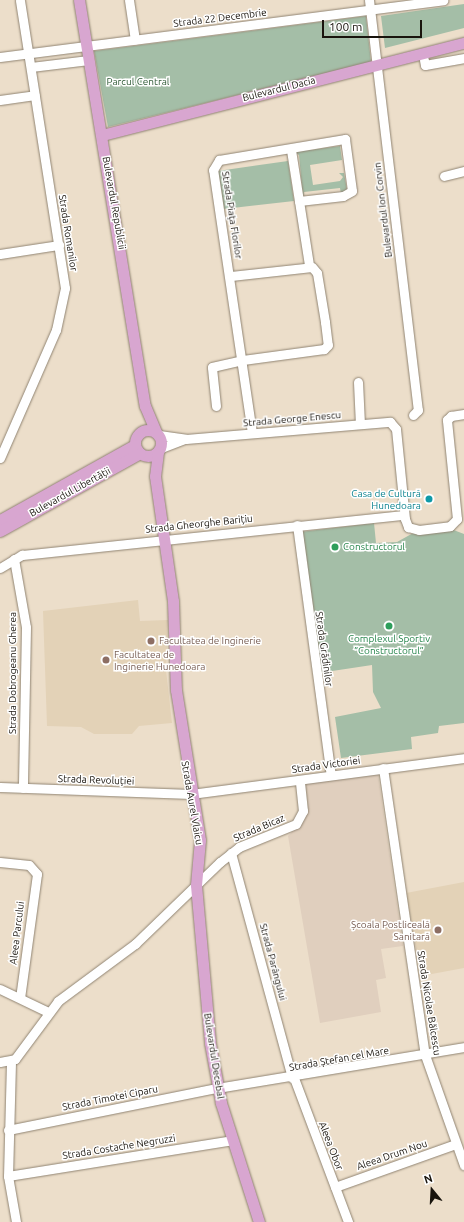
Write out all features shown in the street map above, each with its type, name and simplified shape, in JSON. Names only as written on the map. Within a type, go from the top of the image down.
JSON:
[{"type":"main road","name":"Bulevardul Republicii","points":[[78,0],[102,135],[145,406],[158,433],[160,450]]},
{"type":"main road","name":"Bulevardul Dacia","points":[[102,135],[376,64],[463,49]]},
{"type":"main road","name":"Bulevardul Republicii","points":[[139,447],[145,406]]},
{"type":"main road","points":[[158,433],[143,430],[139,447],[160,450]]},
{"type":"main road","name":"Strada Aurel Vlaicu","points":[[139,447],[155,476],[165,538],[173,601],[176,690],[191,794],[201,849],[196,885]]},
{"type":"main road","name":"Bulevardul Libertății","points":[[0,520],[139,447]]},
{"type":"main road","name":"Bulevardul Libertății","points":[[0,531],[139,447]]},
{"type":"main road","name":"Strada Aurel Vlaicu","points":[[155,476],[160,450]]},
{"type":"main road","name":"Bulevardul Decebal","points":[[196,885],[206,1006],[217,1088],[259,1222]]},
{"type":"street","name":"Strada Romanilor","points":[[0,458],[59,320],[65,288],[20,0]]},
{"type":"street","points":[[129,0],[135,40]]},
{"type":"street","name":"Bulevardul Ion Corvin","points":[[369,0],[418,410],[413,415]]},
{"type":"street","name":"Strada 22 Decembrie","points":[[0,58],[443,0]]},
{"type":"street","points":[[424,60],[425,65],[463,49]]},
{"type":"street","points":[[31,67],[89,60]]},
{"type":"street","points":[[0,100],[35,95]]},
{"type":"street","name":"Strada Piața Florilor","points":[[252,433],[231,276],[214,170],[216,163],[223,159],[291,150],[304,144],[333,138],[343,138],[346,141],[352,191],[343,196],[298,201]]},
{"type":"street","points":[[216,406],[212,367],[243,360],[315,351],[328,345],[317,273],[309,266],[291,150]]},
{"type":"street","points":[[444,176],[464,171]]},
{"type":"street","points":[[0,254],[59,245]]},
{"type":"street","points":[[231,276],[309,266]]},
{"type":"street","points":[[358,382],[360,424]]},
{"type":"street","points":[[404,515],[408,527],[419,530],[450,526],[461,521],[446,424],[449,417],[464,414]]},
{"type":"street","name":"Strada George Enescu","points":[[158,433],[186,438],[390,422],[396,429],[404,515]]},
{"type":"street","name":"Strada George Enescu","points":[[160,450],[186,438]]},
{"type":"street","name":"Strada Gheorghe Barițiu","points":[[0,568],[22,555],[165,538],[404,515]]},
{"type":"street","name":"Strada Grădinilor","points":[[297,525],[331,775]]},
{"type":"street","name":"Strada Dobrogeanu Gherea","points":[[14,559],[26,627],[23,788]]},
{"type":"street","name":"Strada Victoriei","points":[[191,794],[464,758]]},
{"type":"street","name":"Strada Nicolae Bălcescu","points":[[383,768],[425,1055],[464,1165]]},
{"type":"street","name":"Strada Bicaz","points":[[196,885],[231,853],[296,824],[304,811],[300,780]]},
{"type":"street","name":"Strada Revoluției","points":[[0,787],[191,794]]},
{"type":"street","name":"Strada Parângului","points":[[231,853],[293,1078]]},
{"type":"street","name":"Aleea Parcului","points":[[0,862],[29,865],[36,871],[20,998]]},
{"type":"street","points":[[0,1062],[11,1062],[26,1048],[48,1012],[66,994],[135,944],[196,885]]},
{"type":"street","points":[[0,989],[48,1012]]},
{"type":"street","name":"Strada Ștefan cel Mare","points":[[217,1088],[293,1078],[464,1047]]},
{"type":"street","points":[[11,1062],[5,1181],[16,1222]]},
{"type":"street","name":"Aleea Obor","points":[[293,1078],[348,1222]]},
{"type":"street","name":"Strada Timotei Ciparu","points":[[8,1130],[217,1088]]},
{"type":"street","name":"Strada Costache Negruzzi","points":[[5,1181],[233,1140]]},
{"type":"street","name":"Aleea Drum Nou","points":[[335,1186],[456,1144]]},
{"type":"shaded area","name":"Facultatea de Inginerie Hunedoara","points":[[138,600],[140,621],[168,620],[166,670],[172,723],[139,726],[132,734],[94,734],[81,727],[47,726],[43,611]]},
{"type":"shaded area","points":[[378,774],[403,946],[381,949],[386,978],[376,980],[381,1012],[320,1023],[288,836],[305,819],[308,803],[305,784]]},
{"type":"shaded area","name":"Școala Postliceală Sanitară","points":[[464,882],[464,968],[421,976],[406,893]]},
{"type":"green space","points":[[464,4],[464,28],[385,48],[381,16]]},
{"type":"green space","name":"Parcul Central","points":[[366,16],[371,62],[108,127],[94,51]]},
{"type":"green space","points":[[309,144],[310,150],[340,146],[342,160],[310,165],[313,185],[340,181],[343,177],[339,173],[344,173],[347,190],[341,194],[340,188],[304,192],[303,198],[299,155],[296,153]]},
{"type":"green space","points":[[288,161],[294,201],[224,209],[218,171]]},
{"type":"green space","name":"Complexul Sportiv ”Constructorul”","points":[[374,523],[376,543],[397,542],[415,532],[451,529],[464,534],[464,723],[439,726],[438,733],[411,737],[412,749],[341,758],[335,717],[381,708],[373,692],[372,665],[319,673],[300,532]]},
{"type":"place","name":"Casa de Cultură Hunedoara","points":[[429,499]]},
{"type":"place","name":"Constructorul","points":[[335,547]]},
{"type":"place","name":"Complexul Sportiv ”Constructorul”","points":[[389,626]]},
{"type":"place","name":"Facultatea de Inginerie","points":[[151,641]]},
{"type":"place","name":"Facultatea de Inginerie Hunedoara","points":[[106,660]]},
{"type":"place","name":"Școala Postliceală Sanitară","points":[[438,930]]}]
